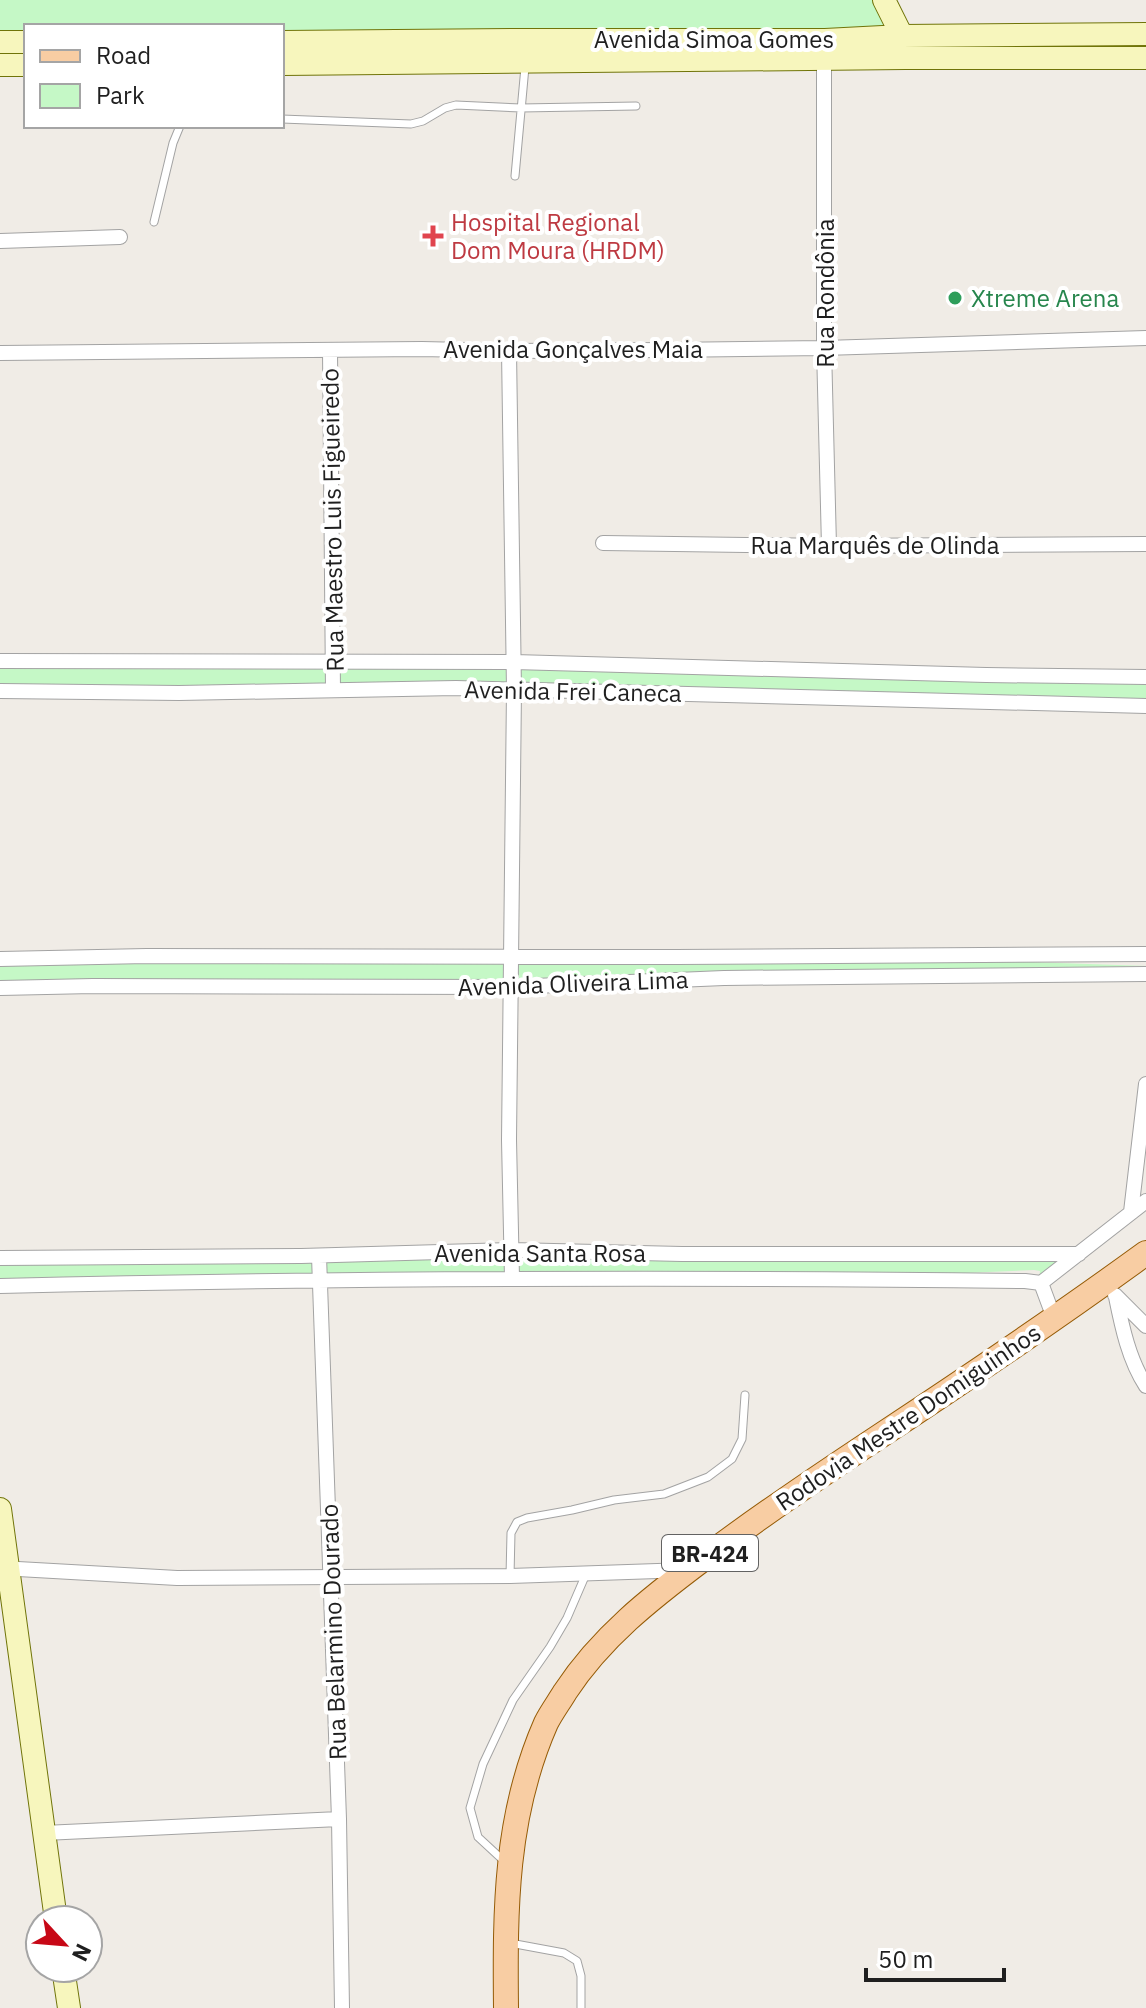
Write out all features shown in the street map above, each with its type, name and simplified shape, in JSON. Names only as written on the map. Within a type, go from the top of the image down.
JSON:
[{"type":"main road","points":[[884,0],[904,47]]},
{"type":"main road","name":"Avenida Simoa Gomes","points":[[284,64],[484,51],[824,50],[1146,34]]},
{"type":"main road","points":[[0,42],[24,42]]},
{"type":"main road","name":"Avenida Simoa Gomes","points":[[284,42],[484,51]]},
{"type":"main road","name":"Avenida Simoa Gomes","points":[[904,47],[1146,58]]},
{"type":"main road","points":[[0,65],[24,65]]},
{"type":"main road","name":"Rodovia Mestre Domiguinhos","points":[[506,2008],[509,1865],[522,1789],[547,1721],[581,1669],[614,1631],[649,1599],[753,1521],[1054,1318],[1111,1290],[1146,1253]]},
{"type":"main road","points":[[0,1509],[4,1568],[54,1904]]},
{"type":"main road","points":[[65,1984],[69,2008]]},
{"type":"street","name":"Rua Rondônia","points":[[824,50],[824,348],[829,546]]},
{"type":"street","points":[[0,241],[120,237]]},
{"type":"street","name":"Avenida Gonçalves Maia","points":[[0,353],[824,348],[1146,338]]},
{"type":"street","name":"Rua Maestro Luis Figueiredo","points":[[330,350],[333,690]]},
{"type":"street","points":[[509,351],[514,662],[509,1140],[512,1278]]},
{"type":"street","name":"Rua Marquês de Olinda","points":[[603,543],[829,546],[1146,544]]},
{"type":"street","name":"Avenida Frei Caneca","points":[[0,661],[514,662],[1146,677]]},
{"type":"street","points":[[985,702],[986,675]]},
{"type":"street","name":"Avenida Frei Caneca","points":[[0,691],[179,693],[456,688],[1146,706]]},
{"type":"street","name":"Avenida Oliveira Lima","points":[[0,959],[1146,954]]},
{"type":"street","points":[[976,955],[976,977]]},
{"type":"street","name":"Avenida Oliveira Lima","points":[[0,988],[511,987],[724,978],[1146,974]]},
{"type":"street","points":[[1131,1212],[1146,1084]]},
{"type":"street","points":[[1054,1318],[1041,1283],[1146,1201]]},
{"type":"street","name":"Avenida Santa Rosa","points":[[0,1258],[319,1256],[511,1250],[682,1254],[1079,1254]]},
{"type":"street","name":"Rua Belarmino Dourado","points":[[319,1256],[339,1819],[342,2008]]},
{"type":"street","name":"Avenida Santa Rosa","points":[[0,1286],[512,1278],[1041,1283]]},
{"type":"street","points":[[1111,1290],[1142,1319]]},
{"type":"street","points":[[1111,1290],[1131,1354],[1146,1386]]},
{"type":"street","points":[[4,1568],[177,1578],[510,1576],[688,1570]]},
{"type":"street","points":[[44,1833],[339,1819]]},
{"type":"lane","points":[[515,176],[524,50]]},
{"type":"lane","points":[[284,119],[411,124],[456,105],[521,108],[636,106]]},
{"type":"lane","points":[[154,222],[179,128]]},
{"type":"lane","points":[[510,1576],[511,1533],[517,1522],[614,1500],[664,1494],[708,1477],[732,1459],[742,1439],[745,1395]]},
{"type":"lane","points":[[509,1865],[478,1837],[470,1808],[483,1764],[513,1700],[567,1618],[586,1574]]},
{"type":"lane","points":[[505,1942],[564,1953],[577,1961],[581,1976],[581,2008]]},
{"type":"green space","points":[[0,0],[874,0],[890,30],[284,36],[284,24],[24,24],[24,39],[0,39]]},
{"type":"green space","points":[[329,666],[327,686],[0,686],[0,667]]},
{"type":"green space","points":[[338,666],[510,667],[510,685],[337,686]]},
{"type":"green space","points":[[518,667],[1146,680],[1146,702],[519,686]]},
{"type":"green space","points":[[516,959],[945,959],[1146,966],[961,975],[516,983]]},
{"type":"green space","points":[[506,960],[506,982],[0,986],[0,964]]},
{"type":"green space","points":[[508,1255],[507,1274],[326,1276],[324,1260]]},
{"type":"green space","points":[[517,1257],[1069,1257],[1039,1280],[1040,1271],[1034,1270],[965,1273],[517,1273]]},
{"type":"green space","points":[[315,1260],[316,1276],[0,1284],[0,1261]]},
{"type":"place","name":"Hospital Regional Dom Moura (HRDM)","points":[[433,236]]},
{"type":"place","name":"Xtreme Arena","points":[[955,298]]}]
